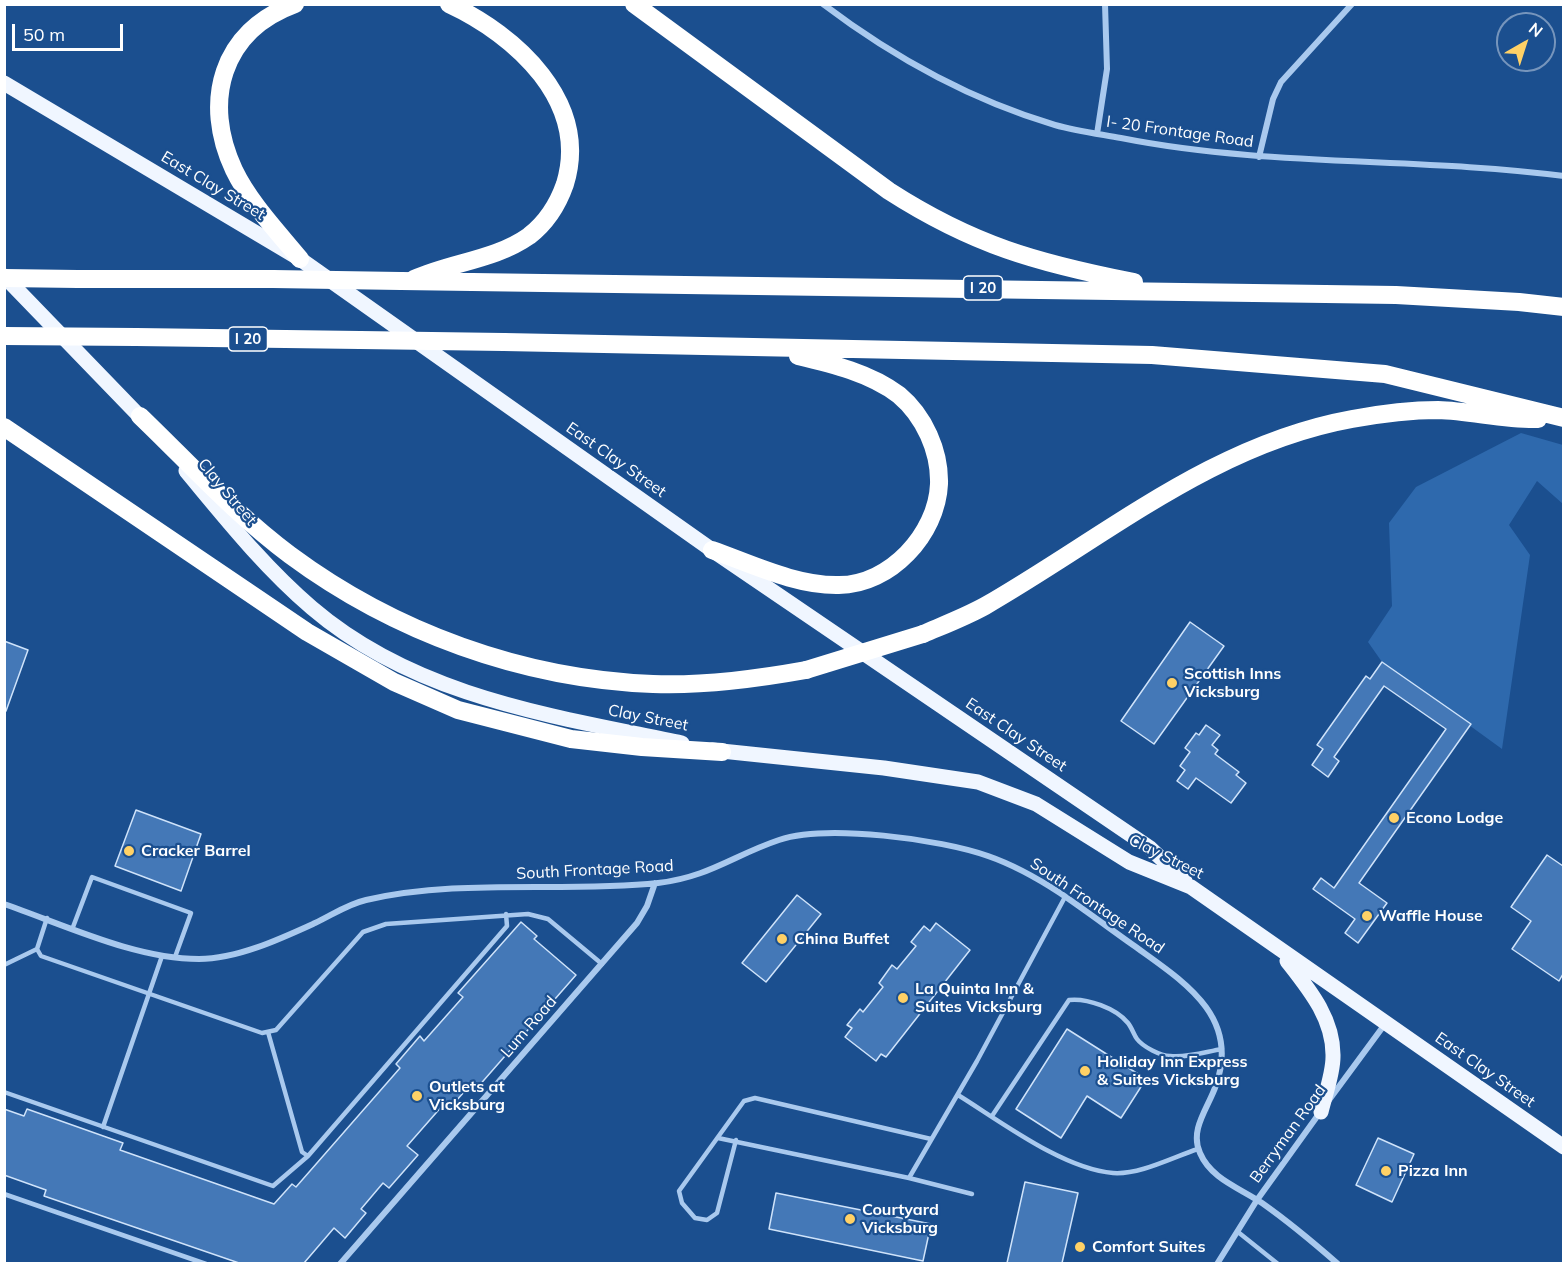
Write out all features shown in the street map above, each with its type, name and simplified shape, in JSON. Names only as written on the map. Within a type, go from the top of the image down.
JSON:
[{"type":"highway","points":[[295,4],[264,20],[235,49],[220,87],[217,111],[224,141],[235,171],[253,201],[300,259]]},
{"type":"highway","points":[[405,281],[440,268],[491,255],[530,235],[552,211],[567,176],[570,153],[568,130],[555,94],[534,66],[503,36],[478,18],[449,4]]},
{"type":"highway","points":[[634,4],[888,191],[933,219],[990,245],[1035,261],[1177,291]]},
{"type":"highway","name":"I 20","points":[[4,277],[1396,295],[1519,302],[1563,308]]},
{"type":"highway","name":"I 20","points":[[4,336],[504,342],[1152,355],[1385,374],[1563,418]]},
{"type":"highway","points":[[712,550],[820,584],[857,583],[882,573],[907,553],[927,525],[936,504],[939,484],[931,439],[918,416],[899,396],[871,378],[837,365],[764,347]]},
{"type":"highway","points":[[140,416],[256,527],[289,554],[337,587],[386,615],[483,654],[526,665],[606,680],[654,684],[758,679],[806,670],[923,634],[983,607],[1159,497],[1218,464],[1259,445],[1301,430],[1354,419],[1438,410],[1522,420],[1563,418]]},
{"type":"highway","points":[[4,428],[307,632],[394,682],[458,710],[571,739],[642,747],[722,752]]},
{"type":"main road","name":"East Clay Street","points":[[4,83],[300,259],[712,550],[1150,848],[1191,887]]},
{"type":"main road","name":"Clay Street","points":[[4,277],[140,416],[274,573],[314,609],[356,639],[403,665],[466,694],[572,722],[722,752],[884,768],[978,782],[1036,804],[1129,862],[1191,887],[1385,1023]]},
{"type":"main road","points":[[1276,947],[1309,988],[1325,1018],[1332,1038],[1334,1059],[1321,1112]]},
{"type":"main road","name":"East Clay Street","points":[[1385,1023],[1563,1147]]},
{"type":"street","name":"I- 20 Frontage Road","points":[[823,4],[890,50],[980,98],[1057,125],[1158,146],[1259,157],[1470,166],[1563,176]]},
{"type":"street","points":[[1097,134],[1107,69],[1105,4]]},
{"type":"street","points":[[1259,157],[1274,99],[1281,82],[1352,4]]},
{"type":"street","name":"South Frontage Road","points":[[4,904],[162,956],[222,957],[313,924],[359,902],[406,891],[655,883],[711,871],[780,839],[834,834],[891,838],[967,849],[1006,863],[1065,897],[1190,987],[1201,998],[1217,1025],[1222,1049],[1218,1082],[1197,1128],[1198,1149]]},
{"type":"street","name":"Lum Road","points":[[340,1263],[637,923],[655,883]]},
{"type":"street","name":"Berryman Road","points":[[1217,1263],[1257,1200],[1385,1023]]},
{"type":"street","points":[[1198,1149],[1203,1159],[1220,1177],[1257,1200],[1338,1263]]},
{"type":"lane","points":[[73,927],[92,877],[192,914],[175,957]]},
{"type":"lane","points":[[909,1178],[958,1095],[1065,897]]},
{"type":"lane","points":[[4,1092],[273,1186],[308,1156],[507,926],[506,914]]},
{"type":"lane","points":[[47,918],[37,949],[40,956],[262,1033],[276,1030],[363,932],[386,924],[528,914],[548,919],[602,964]]},
{"type":"lane","points":[[4,965],[37,949]]},
{"type":"lane","points":[[103,1127],[162,956]]},
{"type":"lane","points":[[992,1116],[1063,1004],[1069,1000],[1078,999],[1103,1006],[1127,1022],[1138,1041],[1160,1054],[1195,1055],[1222,1049]]},
{"type":"lane","points":[[268,1032],[302,1152],[308,1156]]},
{"type":"lane","points":[[958,1095],[1065,1159],[1114,1173],[1143,1167],[1198,1149]]},
{"type":"lane","points":[[736,1140],[717,1213],[707,1220],[694,1218],[682,1203],[679,1191],[744,1101],[755,1098],[931,1139]]},
{"type":"lane","points":[[718,1138],[909,1178],[972,1194]]},
{"type":"lane","points":[[4,1194],[206,1263]]},
{"type":"lane","points":[[1238,1232],[1278,1263]]},
{"type":"shaded area","points":[[1521,433],[1563,445],[1563,504],[1537,481],[1509,525],[1530,555],[1502,749],[1382,662],[1368,642],[1392,606],[1389,523],[1416,487]]},
{"type":"building","name":"Scottish Inns Vicksburg","points":[[1190,622],[1224,646],[1154,744],[1121,721]]},
{"type":"building","points":[[4,641],[28,650],[6,711],[4,710]]},
{"type":"building","name":"Econo Lodge","points":[[1382,662],[1471,724],[1359,883],[1387,903],[1358,943],[1345,933],[1355,919],[1313,889],[1321,878],[1334,888],[1446,729],[1384,686],[1334,757],[1339,761],[1328,777],[1312,765],[1323,749],[1317,745],[1366,676],[1370,679]]},
{"type":"building","points":[[1206,725],[1220,735],[1212,745],[1218,750],[1215,754],[1239,772],[1236,775],[1246,783],[1231,803],[1196,778],[1188,789],[1177,781],[1185,770],[1180,766],[1190,752],[1185,748],[1196,733],[1199,735]]},
{"type":"building","points":[[136,810],[201,834],[181,891],[115,866]]},
{"type":"building","points":[[1547,855],[1563,866],[1563,974],[1559,981],[1512,949],[1531,921],[1511,907]]},
{"type":"building","name":"China Buffet","points":[[797,895],[821,914],[766,982],[742,963]]},
{"type":"building","name":"Outlets at Vicksburg","points":[[521,922],[537,936],[534,939],[576,975],[477,1088],[472,1083],[448,1110],[443,1105],[407,1146],[418,1155],[389,1188],[383,1183],[361,1209],[366,1213],[345,1238],[334,1228],[304,1263],[239,1263],[44,1196],[46,1190],[4,1175],[4,1109],[24,1116],[27,1109],[123,1143],[120,1150],[274,1204],[292,1184],[296,1187],[400,1068],[396,1064],[420,1036],[424,1041],[463,997],[458,993]]},
{"type":"building","name":"La Quinta Inn & Suites Vicksburg","points":[[936,923],[970,950],[886,1057],[881,1054],[876,1061],[845,1037],[852,1028],[847,1025],[860,1009],[863,1012],[883,987],[879,983],[892,965],[897,969],[916,946],[911,942],[924,926],[930,931]]},
{"type":"building","points":[[1067,1029],[1146,1079],[1121,1118],[1087,1096],[1061,1138],[1016,1109]]},
{"type":"building","points":[[1378,1138],[1414,1154],[1392,1202],[1356,1185]]},
{"type":"building","points":[[1025,1182],[1078,1193],[1062,1263],[1007,1263]]},
{"type":"building","points":[[776,1193],[931,1224],[923,1261],[769,1229]]},
{"type":"place","name":"Scottish Inns Vicksburg","points":[[1172,683]]},
{"type":"place","name":"Econo Lodge","points":[[1394,818]]},
{"type":"place","name":"Cracker Barrel","points":[[129,851]]},
{"type":"place","name":"Waffle House","points":[[1367,916]]},
{"type":"place","name":"China Buffet","points":[[782,939]]},
{"type":"place","name":"La Quinta Inn & Suites Vicksburg","points":[[903,998]]},
{"type":"place","name":"Holiday Inn Express & Suites Vicksburg","points":[[1085,1071]]},
{"type":"place","name":"Outlets at Vicksburg","points":[[417,1096]]},
{"type":"place","name":"Pizza Inn","points":[[1386,1171]]},
{"type":"place","name":"Courtyard Vicksburg","points":[[850,1219]]},
{"type":"place","name":"Comfort Suites","points":[[1080,1247]]}]
